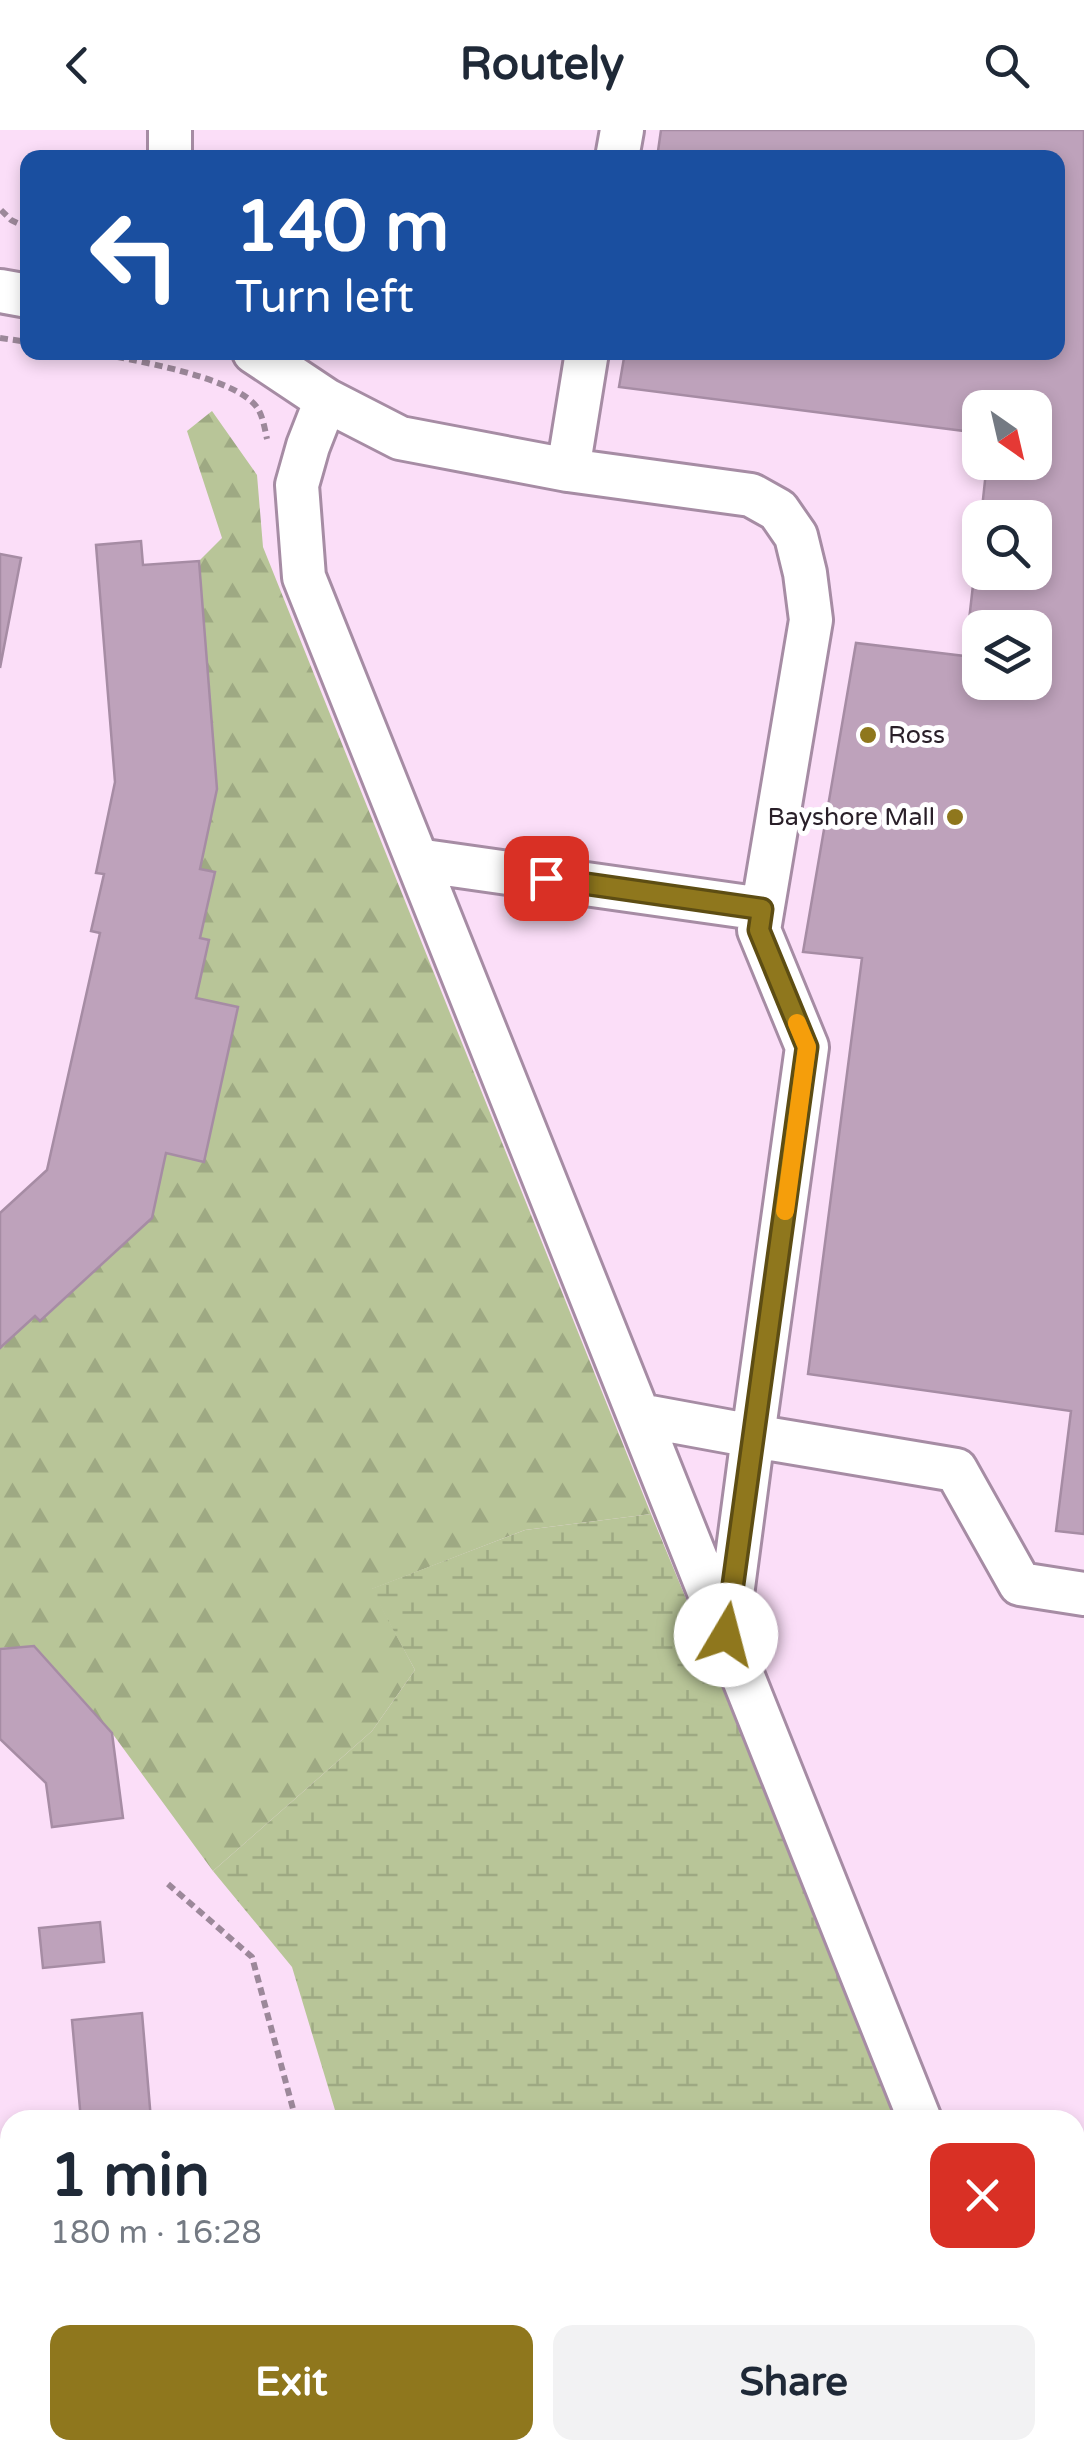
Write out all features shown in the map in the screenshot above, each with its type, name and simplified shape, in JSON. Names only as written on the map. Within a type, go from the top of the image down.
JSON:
[{"type":"street","points":[[266,360],[326,400],[400,438],[568,470],[751,495],[778,510],[796,536],[810,620],[759,930],[807,1047],[726,1635]]},
{"type":"street","points":[[568,470],[586,360]]},
{"type":"street","points":[[326,400],[297,485],[304,577],[916,2110]]},
{"type":"street","points":[[417,860],[762,909]]},
{"type":"street","points":[[638,1415],[956,1470],[1020,1584],[1084,1594]]},
{"type":"path","points":[[133,360],[242,392],[258,409],[267,439]]},
{"type":"path","points":[[168,1884],[252,1958],[293,2110]]},
{"type":"green space","points":[[212,411],[257,475],[263,547],[651,1514],[525,1530],[372,1589],[415,1670],[372,1731],[213,1871],[112,1733],[34,1646],[0,1648],[0,1348],[35,1316],[41,1321],[152,1218],[166,1153],[204,1161],[238,1008],[196,998],[209,941],[200,938],[214,872],[200,869],[217,789],[199,561],[222,538],[187,431]]},
{"type":"green space","points":[[651,1514],[898,2110],[335,2110],[292,1967],[213,1871],[372,1731],[415,1670],[371,1589],[525,1530]]},
{"type":"building","name":"Bayshore Mall","points":[[661,130],[1084,130],[1084,1534],[1056,1531],[1071,1411],[808,1374],[862,958],[803,952],[856,643],[962,656],[962,700],[1052,700],[1052,610],[970,610],[972,590],[1052,590],[1052,500],[983,500],[985,480],[1052,480],[1052,390],[962,390],[962,431],[619,387],[624,360],[1065,360],[1065,150],[658,150]]},
{"type":"building","points":[[141,541],[143,565],[199,561],[217,789],[200,869],[215,872],[200,938],[209,940],[196,998],[238,1007],[204,1162],[166,1153],[152,1218],[40,1321],[35,1316],[0,1348],[0,1213],[47,1170],[100,933],[91,931],[104,874],[96,873],[115,782],[96,545]]},
{"type":"building","points":[[0,554],[21,558],[0,668]]},
{"type":"building","points":[[34,1646],[112,1733],[123,1818],[52,1827],[46,1783],[0,1739],[0,1649]]},
{"type":"building","points":[[100,1922],[104,1962],[43,1968],[39,1928]]},
{"type":"building","points":[[142,2013],[150,2110],[80,2110],[72,2020]]},
{"type":"slow traffic","points":[[785,1211],[807,1047],[797,1023]]},
{"type":"place","name":"Ross","points":[[868,735]]},
{"type":"place","name":"Bayshore Mall","points":[[955,817]]},
{"type":"route","points":[[546,878],[762,909],[759,930],[807,1047],[726,1635]]}]
